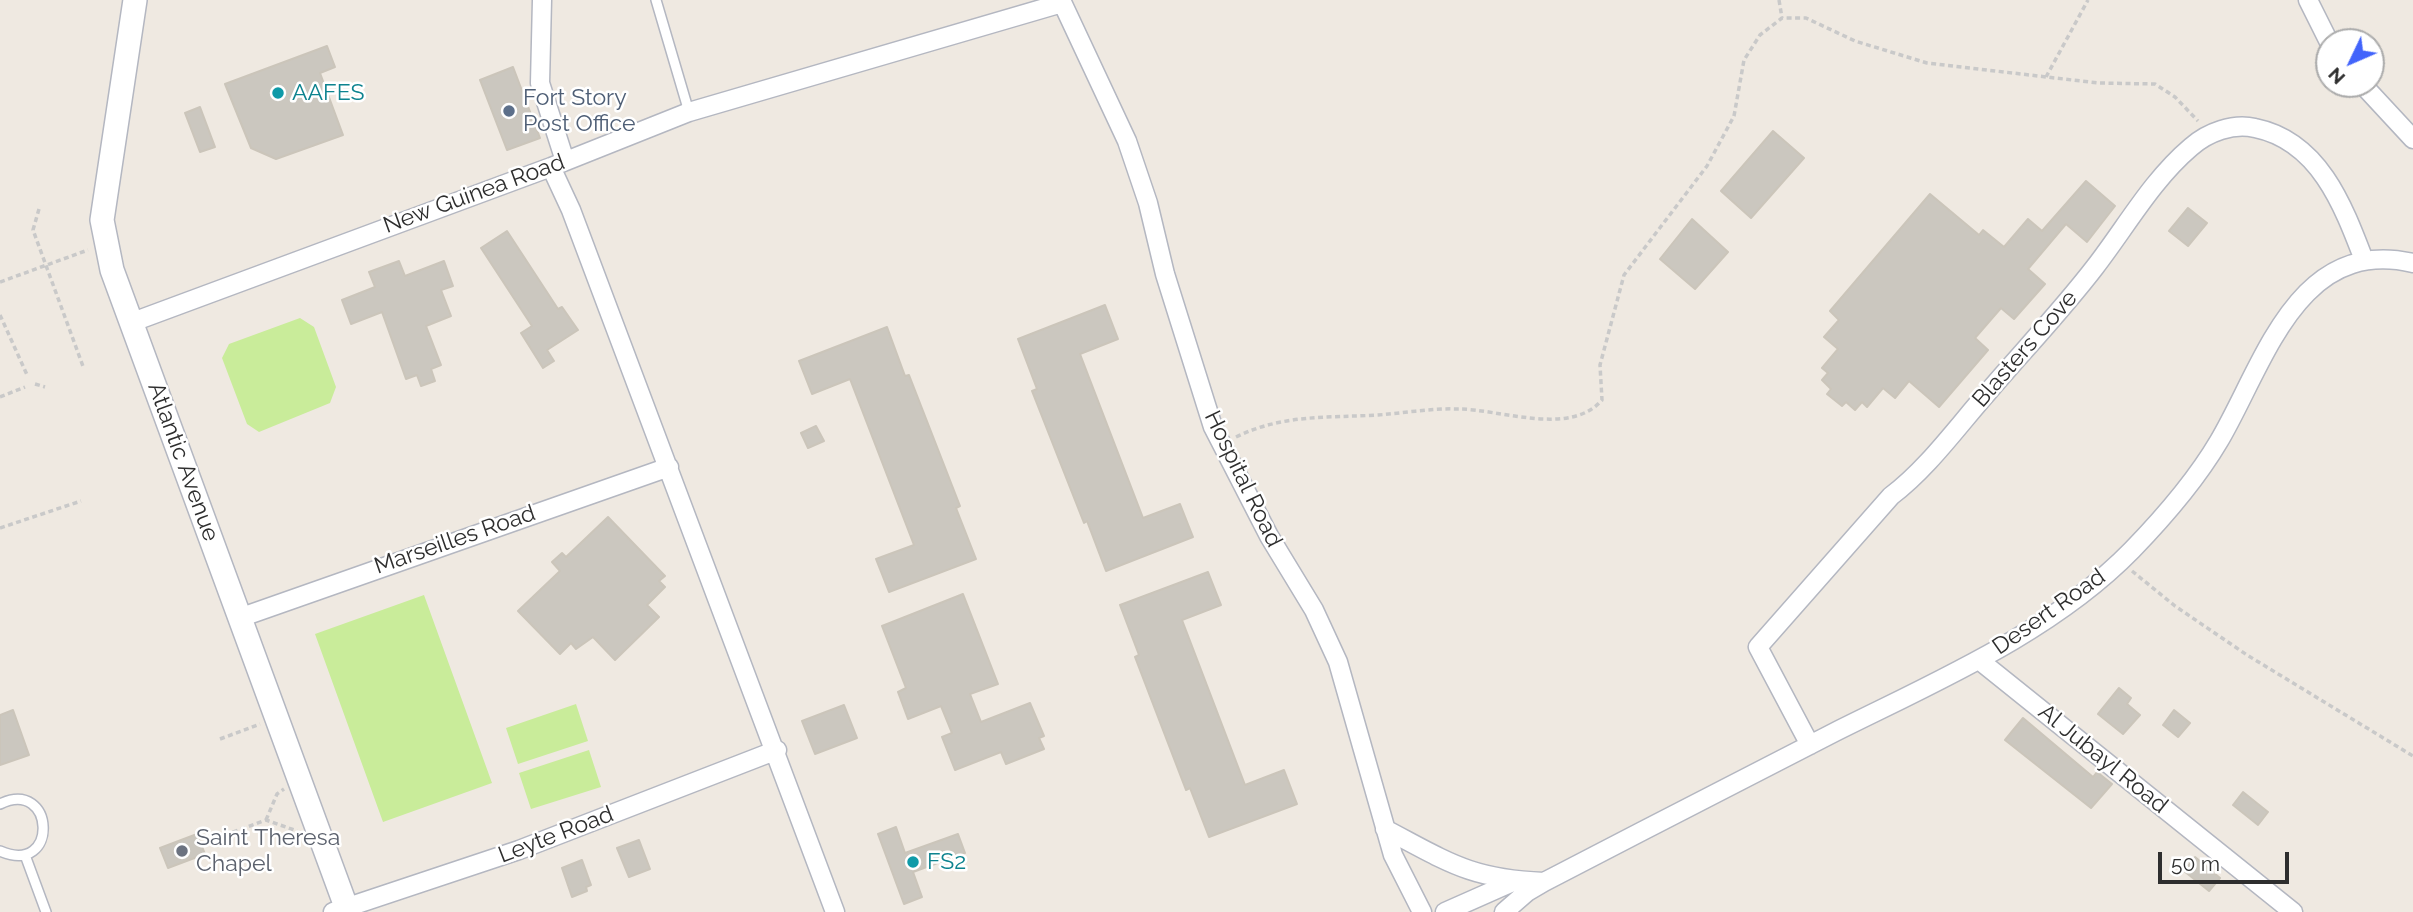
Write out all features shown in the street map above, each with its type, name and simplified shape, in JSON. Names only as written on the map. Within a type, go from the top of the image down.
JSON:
[{"type":"street","name":"Atlantic Avenue","points":[[135,0],[102,219],[112,270],[278,717],[317,827],[342,910]]},
{"type":"street","points":[[542,0],[540,83],[571,210],[777,750],[835,912]]},
{"type":"street","points":[[2308,0],[2322,28]]},
{"type":"street","name":"New Guinea Road","points":[[130,323],[558,164],[689,111],[1062,1]]},
{"type":"street","name":"Hospital Road","points":[[1062,1],[1127,141],[1148,203],[1166,274],[1213,427],[1269,536],[1314,610],[1338,662],[1393,855],[1422,912]]},
{"type":"street","points":[[2375,98],[2413,138]]},
{"type":"street","name":"Blasters Cove","points":[[1810,745],[1758,646],[1891,496],[1907,484],[1962,422],[2097,265],[2111,243],[2191,147],[2211,134],[2227,128],[2249,126],[2273,131],[2304,151],[2323,173],[2346,212],[2364,260]]},
{"type":"street","points":[[2364,260],[2413,263]]},
{"type":"street","name":"Desert Road","points":[[1504,912],[1527,891],[1544,882],[2007,647],[2120,561],[2174,503],[2218,442],[2264,350],[2293,308],[2328,278],[2364,260]]},
{"type":"street","name":"Marseilles Road","points":[[242,617],[669,467]]},
{"type":"street","name":"Al Jubayl Road","points":[[1979,660],[2282,909]]},
{"type":"street","name":"Leyte Road","points":[[342,910],[519,850],[777,750]]},
{"type":"street","name":"Desert Road","points":[[1385,829],[1435,858],[1472,873],[1515,881],[1544,882]]},
{"type":"street","name":"Desert Road","points":[[1445,912],[1515,881]]},
{"type":"lane","points":[[656,0],[689,111]]},
{"type":"lane","points":[[0,804],[8,800],[25,800],[40,812],[44,834],[33,850],[24,855],[10,855],[0,851]]},
{"type":"lane","points":[[24,855],[46,912]]},
{"type":"path","points":[[1779,0],[1782,18]]},
{"type":"path","points":[[2046,77],[2088,0]]},
{"type":"path","points":[[1222,444],[1264,423],[1311,418],[1459,409],[1525,418],[1565,418],[1592,411],[1602,400],[1600,365],[1624,275],[1707,166],[1734,116],[1744,60],[1760,35],[1782,18],[1805,18],[1855,41],[1927,63],[2098,83],[2155,84],[2175,97],[2211,134]]},
{"type":"path","points":[[39,209],[33,230],[83,369]]},
{"type":"path","points":[[0,282],[88,250]]},
{"type":"path","points":[[0,315],[28,377]]},
{"type":"path","points":[[35,384],[45,387]]},
{"type":"path","points":[[0,397],[25,387]]},
{"type":"path","points":[[0,528],[81,501]]},
{"type":"path","points":[[2120,561],[2175,606],[2247,655],[2413,756]]},
{"type":"path","points":[[219,739],[278,717]]},
{"type":"path","points":[[265,820],[277,794],[301,781]]},
{"type":"path","points":[[201,844],[265,820],[292,831],[317,827]]},
{"type":"green space","points":[[300,318],[314,327],[336,387],[330,403],[259,432],[247,424],[222,358],[229,344]]},
{"type":"green space","points":[[424,595],[492,783],[383,822],[315,634]]},
{"type":"green space","points":[[576,704],[588,741],[518,764],[506,728]]},
{"type":"green space","points":[[589,750],[601,787],[531,809],[519,773]]},
{"type":"building","name":"AAFES","points":[[327,46],[335,67],[320,73],[343,135],[276,159],[251,148],[225,84]]},
{"type":"building","points":[[513,67],[540,138],[507,150],[480,80]]},
{"type":"building","points":[[200,107],[215,147],[200,152],[185,113]]},
{"type":"building","points":[[1773,131],[1804,158],[1751,218],[1721,191]]},
{"type":"building","points":[[2086,181],[2115,206],[2087,242],[2066,224],[2028,269],[2045,284],[2014,319],[2001,308],[1975,338],[1988,350],[1939,407],[1909,381],[1895,398],[1883,388],[1867,407],[1862,402],[1855,410],[1846,402],[1842,406],[1827,394],[1831,389],[1822,380],[1828,373],[1822,368],[1838,349],[1824,337],[1839,320],[1830,311],[1930,194],[1979,235],[1983,230],[2004,247],[2028,219],[2042,231]]},
{"type":"building","points":[[2188,208],[2207,223],[2188,246],[2169,231]]},
{"type":"building","points":[[1692,219],[1728,252],[1695,289],[1660,259]]},
{"type":"building","points":[[507,231],[558,309],[562,307],[578,330],[547,350],[554,361],[543,368],[521,333],[532,326],[481,248]]},
{"type":"building","points":[[399,261],[405,276],[444,261],[453,286],[441,290],[451,316],[426,326],[441,365],[431,369],[435,381],[421,386],[417,375],[406,379],[382,312],[351,324],[342,300],[375,287],[369,272]]},
{"type":"building","points":[[1105,305],[1118,339],[1080,354],[1143,518],[1180,504],[1193,537],[1106,571],[1032,391],[1037,389],[1018,339]]},
{"type":"building","points":[[887,327],[905,376],[909,375],[960,506],[956,508],[976,559],[889,592],[876,559],[914,545],[850,379],[812,394],[799,361]]},
{"type":"building","points":[[816,426],[824,441],[808,448],[801,433]]},
{"type":"building","points":[[608,517],[665,576],[659,581],[665,587],[647,605],[659,617],[615,660],[593,637],[576,649],[571,643],[560,654],[518,611],[560,571],[552,562],[562,553],[566,557]]},
{"type":"building","points":[[1208,572],[1221,605],[1182,620],[1245,785],[1284,770],[1297,804],[1209,837],[1190,788],[1186,790],[1135,657],[1139,655],[1120,605]]},
{"type":"building","points":[[963,594],[998,684],[970,694],[981,722],[1030,703],[1044,736],[1039,738],[1044,749],[1006,764],[1001,752],[955,770],[942,737],[952,733],[941,706],[908,719],[898,692],[906,688],[882,626]]},
{"type":"building","points":[[2119,688],[2131,698],[2127,704],[2140,715],[2123,734],[2098,714]]},
{"type":"building","points":[[844,705],[857,738],[815,754],[802,721]]},
{"type":"building","points":[[13,710],[29,755],[0,765],[0,715]]},
{"type":"building","points":[[2174,710],[2190,723],[2178,737],[2163,725]]},
{"type":"building","points":[[2023,718],[2093,777],[2097,772],[2112,784],[2091,808],[2005,740]]},
{"type":"building","points":[[2243,792],[2268,812],[2258,825],[2233,805]]},
{"type":"building","name":"FS2","points":[[896,827],[905,853],[958,834],[965,853],[913,872],[922,897],[904,904],[878,834]]},
{"type":"building","name":"Saint Theresa Chapel","points":[[197,834],[205,854],[168,868],[160,848]]},
{"type":"building","points":[[639,840],[650,869],[629,877],[617,848]]},
{"type":"building","points":[[2195,857],[2220,878],[2209,891],[2184,871]]},
{"type":"building","points":[[582,860],[591,885],[586,887],[587,891],[572,897],[562,868]]},
{"type":"place","name":"AAFES","points":[[278,93]]},
{"type":"place","name":"Fort Story Post Office","points":[[509,111]]},
{"type":"place","name":"Saint Theresa Chapel","points":[[182,851]]},
{"type":"place","name":"FS2","points":[[913,862]]}]
